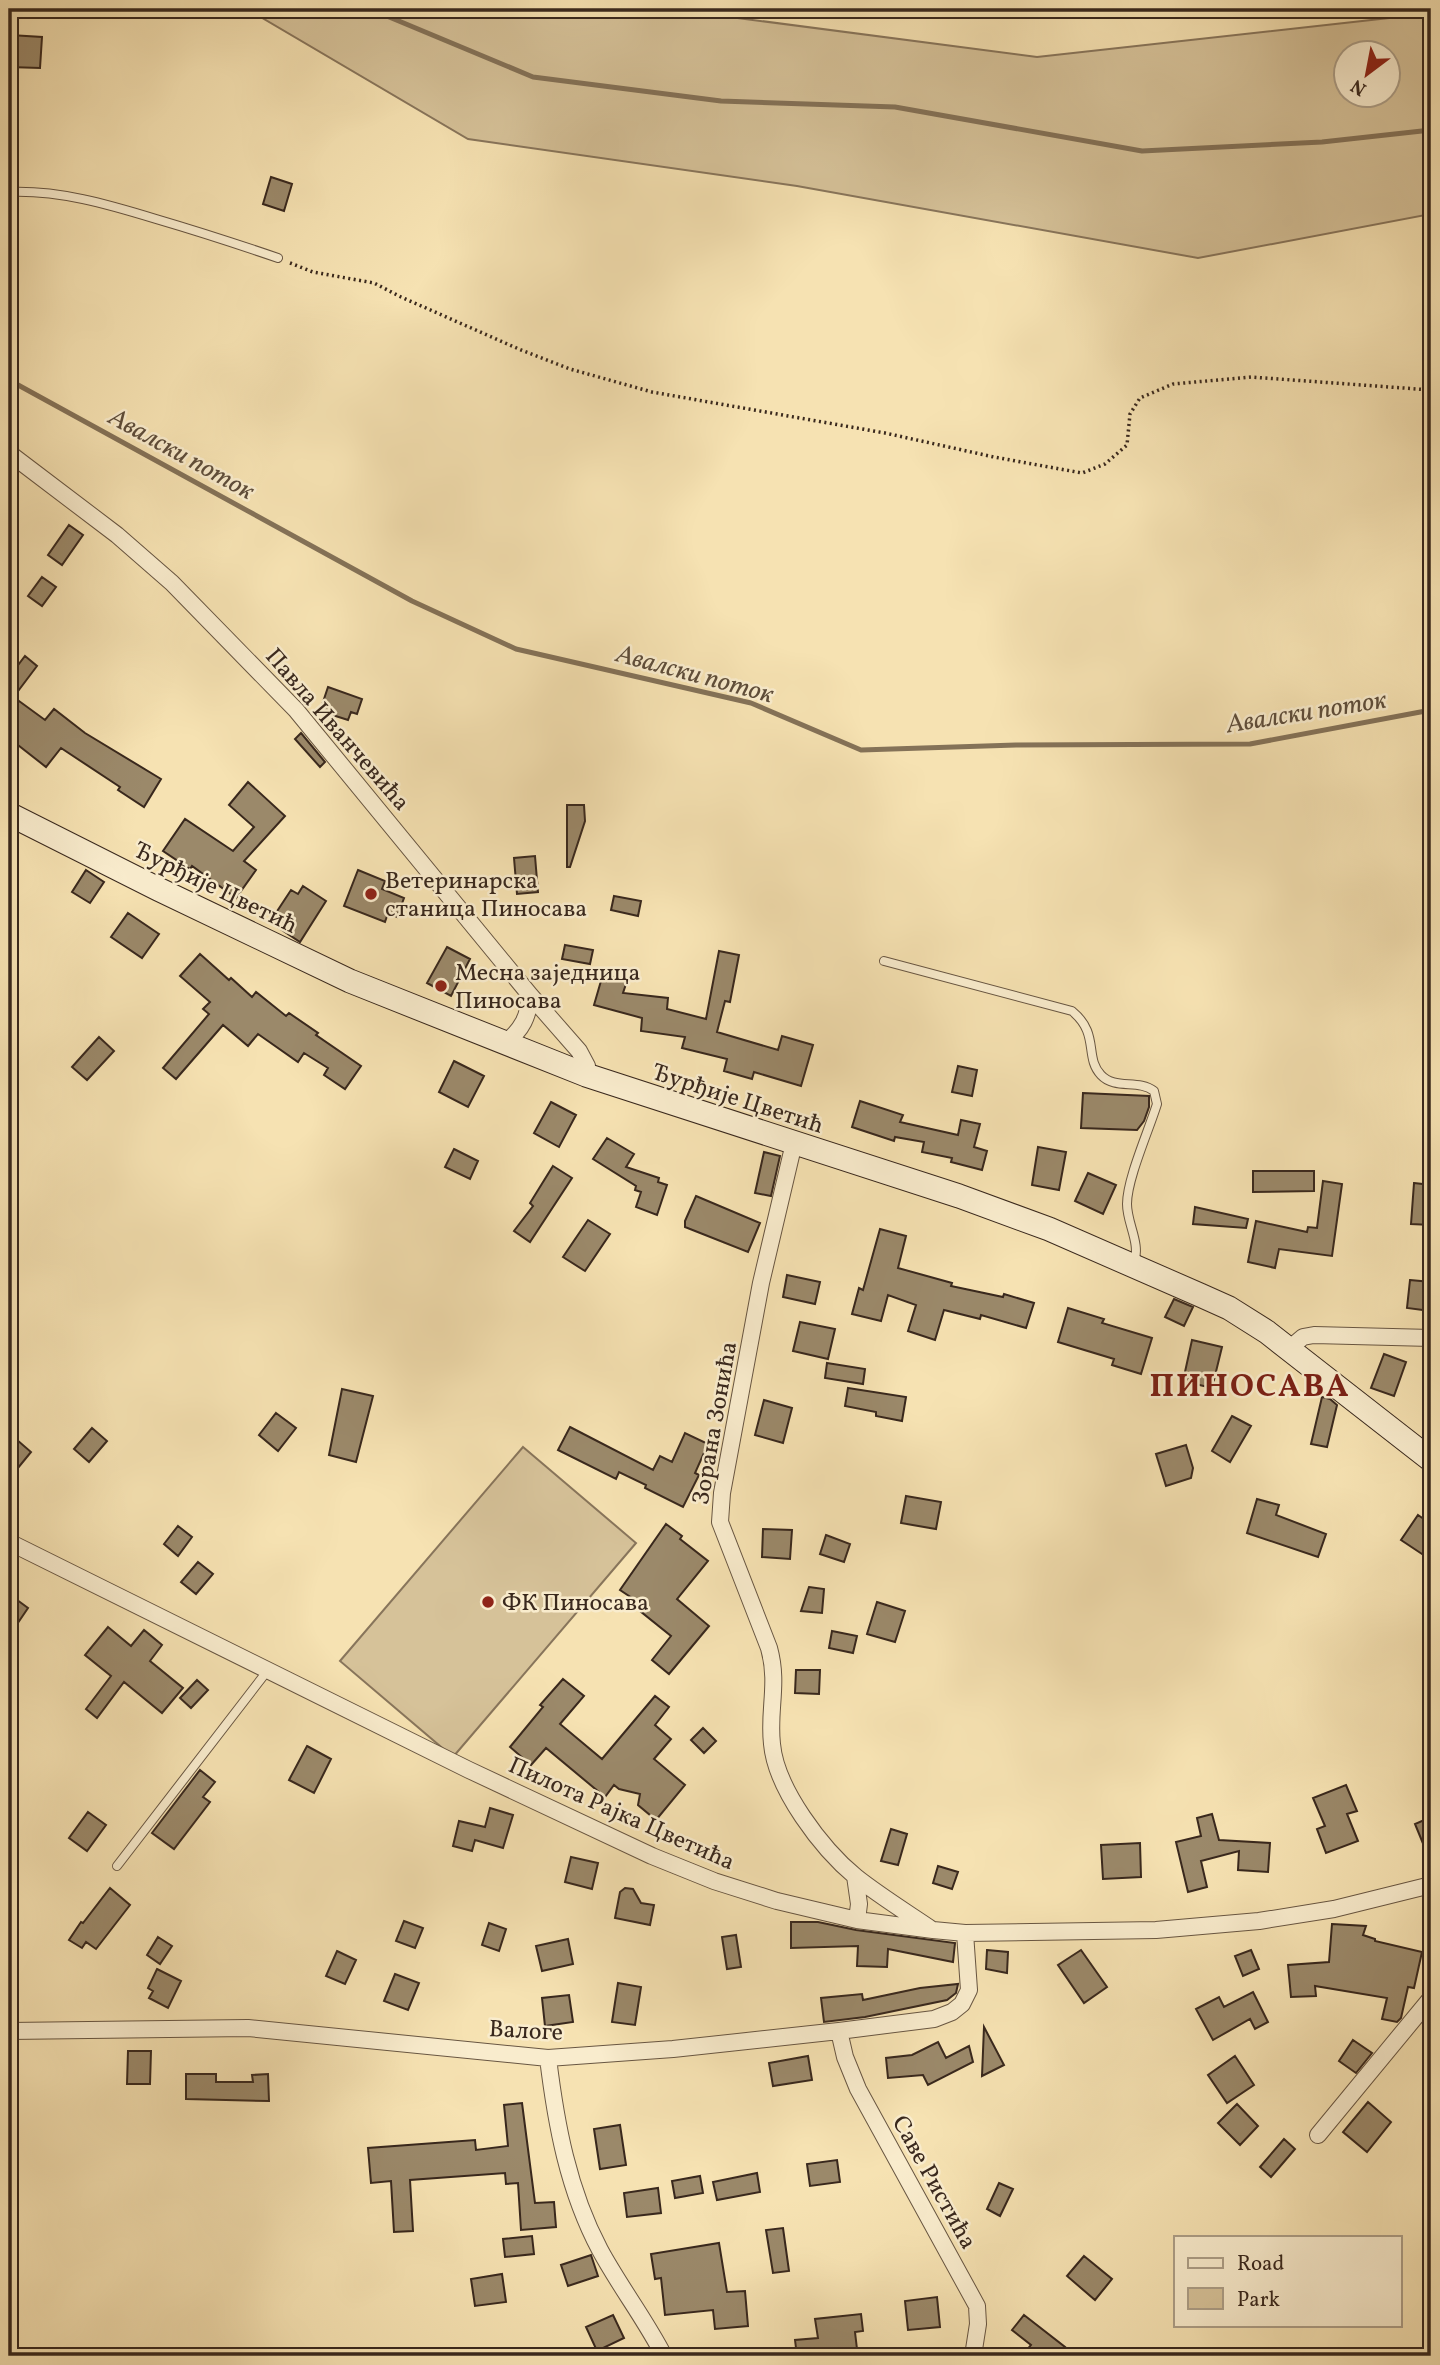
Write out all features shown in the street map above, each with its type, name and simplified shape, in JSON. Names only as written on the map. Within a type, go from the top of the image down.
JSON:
[{"type":"street","name":"Павла Иванчевића","points":[[9,453],[142,556],[172,583],[296,710],[585,1059],[586,1076]]},
{"type":"street","name":"Ђурђије Цветић","points":[[9,814],[350,981],[586,1076],[959,1196],[1049,1229],[1229,1308],[1290,1348],[1431,1460]]},
{"type":"street","points":[[505,1043],[516,1035],[523,1025],[529,1011],[530,995]]},
{"type":"street","name":"Зорана Зонића","points":[[794,1143],[761,1283],[722,1493],[720,1522],[774,1666],[772,1744],[778,1772],[789,1796],[810,1826],[855,1876],[933,1930]]},
{"type":"street","points":[[1290,1348],[1303,1337],[1314,1335],[1431,1338]]},
{"type":"street","name":"Пилота Рајка Цветића","points":[[9,1542],[469,1770],[652,1856],[713,1881],[777,1901],[857,1920],[965,1933],[1156,1930],[1259,1922],[1334,1909],[1431,1885]]},
{"type":"street","points":[[855,1876],[859,1904],[857,1920]]},
{"type":"street","name":"Валоге","points":[[9,2031],[248,2028],[548,2058],[673,2049],[934,2019],[952,2012],[962,2004],[969,1990],[965,1933]]},
{"type":"street","points":[[1318,2135],[1431,1998]]},
{"type":"street","name":"Саве Ристића","points":[[839,2031],[845,2057],[858,2089],[977,2306],[978,2324],[973,2356]]},
{"type":"street","points":[[548,2058],[564,2158],[578,2199],[598,2247],[622,2289],[648,2325],[664,2356]]},
{"type":"lane","points":[[9,192],[72,196],[127,210],[278,258]]},
{"type":"lane","points":[[884,961],[1072,1011],[1083,1019],[1089,1030],[1094,1061],[1100,1074],[1110,1082],[1145,1086],[1153,1091],[1157,1104],[1129,1189],[1127,1204],[1137,1250],[1133,1266]]},
{"type":"lane","points":[[117,1866],[268,1670]]},
{"type":"path","points":[[278,258],[313,272],[374,283],[545,360],[652,392],[885,433],[1082,473],[1105,464],[1127,445],[1130,414],[1140,398],[1172,384],[1251,377],[1431,390]]},
{"type":"green space","points":[[247,9],[669,9],[1037,57],[1416,15],[1422,9],[1431,9],[1431,214],[1198,258],[797,186],[468,139]]},
{"type":"green space","name":"ФК Пиносава","points":[[523,1447],[636,1543],[453,1757],[340,1661]]},
{"type":"building","points":[[10,35],[42,37],[40,68],[9,67]]},
{"type":"building","points":[[271,177],[292,184],[284,211],[263,204]]},
{"type":"building","points":[[69,525],[83,535],[62,565],[48,555]]},
{"type":"building","points":[[42,577],[56,587],[42,606],[28,596]]},
{"type":"building","points":[[25,656],[37,666],[9,703],[9,677]]},
{"type":"building","points":[[328,687],[362,699],[357,714],[351,712],[348,720],[320,711]]},
{"type":"building","points":[[19,701],[45,720],[54,709],[85,733],[161,779],[144,807],[118,790],[120,787],[61,748],[46,767],[9,738],[9,715]]},
{"type":"building","points":[[301,733],[325,762],[320,767],[295,739]]},
{"type":"building","points":[[248,782],[285,816],[244,861],[256,870],[236,898],[192,866],[190,869],[163,851],[185,819],[233,851],[254,827],[229,805]]},
{"type":"building","points":[[567,805],[584,805],[585,821],[570,867],[567,867]]},
{"type":"building","points":[[535,856],[538,892],[517,894],[514,858]]},
{"type":"building","points":[[86,870],[104,882],[90,903],[72,892]]},
{"type":"building","name":"Ветеринарска станица Пиносава","points":[[358,870],[385,881],[382,889],[404,898],[397,917],[388,913],[385,922],[344,906]]},
{"type":"building","points":[[303,886],[326,901],[300,942],[270,922],[291,890],[298,894]]},
{"type":"building","points":[[614,896],[641,901],[638,916],[611,910]]},
{"type":"building","points":[[128,913],[159,934],[142,958],[111,937]]},
{"type":"building","points":[[565,945],[593,950],[590,964],[562,959]]},
{"type":"building","points":[[447,947],[470,959],[451,996],[427,983]]},
{"type":"building","points":[[719,951],[739,955],[730,1002],[725,1001],[717,1032],[778,1050],[782,1036],[813,1045],[801,1086],[754,1072],[752,1079],[724,1071],[727,1059],[682,1048],[685,1037],[641,1031],[642,1018],[594,1005],[603,974],[627,981],[623,993],[668,998],[667,1009],[706,1019]]},
{"type":"building","points":[[200,954],[252,997],[256,992],[286,1016],[289,1013],[361,1066],[345,1089],[324,1075],[328,1068],[304,1053],[298,1062],[258,1034],[248,1046],[223,1025],[176,1079],[163,1068],[209,1014],[203,1009],[210,1002],[180,976]]},
{"type":"building","points":[[99,1037],[114,1051],[87,1080],[72,1067]]},
{"type":"building","points":[[454,1061],[484,1076],[468,1107],[439,1092]]},
{"type":"building","points":[[958,1066],[977,1070],[972,1096],[952,1092]]},
{"type":"building","points":[[1083,1093],[1149,1096],[1149,1107],[1137,1130],[1081,1128]]},
{"type":"building","points":[[860,1101],[903,1115],[900,1122],[958,1135],[961,1120],[980,1124],[974,1147],[987,1151],[982,1170],[951,1162],[952,1158],[922,1152],[924,1142],[895,1137],[894,1141],[852,1127]]},
{"type":"building","points":[[551,1102],[576,1115],[559,1147],[534,1133]]},
{"type":"building","points":[[607,1138],[634,1154],[626,1167],[659,1178],[658,1182],[667,1185],[657,1215],[636,1207],[641,1192],[635,1190],[636,1186],[593,1159]]},
{"type":"building","points":[[1038,1147],[1066,1152],[1059,1190],[1032,1185]]},
{"type":"building","points":[[454,1149],[478,1161],[470,1179],[445,1167]]},
{"type":"building","points":[[764,1152],[780,1156],[771,1196],[755,1193]]},
{"type":"building","points":[[553,1166],[572,1178],[530,1242],[514,1231],[533,1206],[530,1203]]},
{"type":"building","points":[[1253,1171],[1314,1171],[1314,1191],[1253,1192]]},
{"type":"building","points":[[1088,1173],[1116,1185],[1103,1214],[1075,1201]]},
{"type":"building","points":[[1323,1181],[1342,1184],[1332,1256],[1279,1249],[1275,1268],[1248,1262],[1256,1221],[1307,1232],[1308,1227],[1317,1228]]},
{"type":"building","points":[[1414,1183],[1431,1185],[1431,1225],[1411,1224]]},
{"type":"building","points":[[696,1196],[760,1223],[748,1252],[685,1227]]},
{"type":"building","points":[[1195,1207],[1248,1219],[1246,1228],[1193,1224]]},
{"type":"building","points":[[588,1220],[610,1234],[585,1271],[563,1257]]},
{"type":"building","points":[[880,1229],[906,1236],[898,1268],[952,1283],[951,1286],[1003,1297],[1004,1294],[1034,1303],[1026,1328],[981,1315],[980,1319],[944,1310],[935,1340],[908,1331],[916,1305],[888,1295],[881,1321],[852,1314],[859,1288],[863,1290]]},
{"type":"building","points":[[787,1275],[820,1282],[815,1304],[783,1297]]},
{"type":"building","points":[[1410,1280],[1431,1282],[1431,1311],[1407,1308]]},
{"type":"building","points":[[1174,1299],[1193,1307],[1184,1326],[1165,1317]]},
{"type":"building","points":[[1068,1308],[1104,1319],[1102,1323],[1152,1338],[1141,1374],[1112,1365],[1114,1359],[1058,1342]]},
{"type":"building","points":[[800,1322],[835,1329],[828,1359],[793,1351]]},
{"type":"building","points":[[1192,1340],[1222,1347],[1212,1388],[1183,1381]]},
{"type":"building","points":[[1384,1354],[1406,1362],[1394,1396],[1371,1388]]},
{"type":"building","points":[[827,1363],[865,1369],[863,1384],[825,1378]]},
{"type":"building","points":[[848,1388],[906,1397],[902,1421],[845,1406]]},
{"type":"building","points":[[342,1389],[373,1396],[356,1462],[329,1455]]},
{"type":"building","points":[[1322,1397],[1337,1405],[1327,1447],[1311,1444]]},
{"type":"building","points":[[764,1400],[792,1408],[783,1443],[755,1435]]},
{"type":"building","points":[[276,1413],[296,1428],[278,1451],[259,1435]]},
{"type":"building","points":[[1232,1416],[1251,1426],[1230,1462],[1212,1451]]},
{"type":"building","points":[[570,1427],[653,1470],[660,1456],[672,1462],[685,1433],[708,1444],[695,1473],[699,1475],[683,1507],[619,1472],[616,1479],[558,1450]]},
{"type":"building","points":[[92,1428],[107,1441],[89,1462],[74,1449]]},
{"type":"building","points":[[9,1433],[31,1452],[9,1479]]},
{"type":"building","points":[[1186,1445],[1193,1468],[1191,1478],[1166,1486],[1156,1454]]},
{"type":"building","points":[[906,1496],[941,1502],[936,1529],[901,1523]]},
{"type":"building","points":[[1257,1499],[1279,1505],[1276,1515],[1326,1534],[1318,1557],[1247,1533]]},
{"type":"building","points":[[1418,1515],[1431,1524],[1431,1560],[1401,1540]]},
{"type":"building","points":[[666,1524],[708,1561],[677,1599],[709,1626],[669,1674],[652,1660],[671,1636],[640,1611],[644,1606],[620,1590]]},
{"type":"building","points":[[178,1526],[192,1537],[178,1556],[164,1544]]},
{"type":"building","points":[[763,1529],[792,1530],[790,1559],[762,1557]]},
{"type":"building","points":[[826,1535],[850,1544],[844,1562],[820,1554]]},
{"type":"building","points":[[198,1562],[213,1574],[196,1594],[181,1582]]},
{"type":"building","points":[[809,1587],[824,1589],[822,1613],[801,1611]]},
{"type":"building","points":[[9,1594],[28,1608],[9,1636]]},
{"type":"building","points":[[877,1602],[905,1611],[895,1642],[867,1634]]},
{"type":"building","points":[[108,1627],[131,1646],[144,1630],[162,1645],[150,1661],[183,1688],[162,1713],[124,1682],[97,1718],[86,1709],[111,1676],[85,1655]]},
{"type":"building","points":[[832,1631],[857,1636],[853,1653],[829,1648]]},
{"type":"building","points":[[796,1670],[820,1670],[819,1694],[795,1693]]},
{"type":"building","points":[[563,1679],[584,1696],[560,1724],[602,1759],[655,1696],[669,1707],[655,1725],[671,1739],[654,1759],[685,1785],[656,1820],[638,1805],[640,1794],[619,1789],[614,1785],[605,1797],[546,1748],[531,1765],[510,1747],[543,1707],[540,1705]]},
{"type":"building","points":[[197,1680],[208,1690],[191,1708],[180,1698]]},
{"type":"building","points":[[703,1728],[716,1741],[704,1753],[691,1740]]},
{"type":"building","points":[[307,1746],[331,1759],[314,1793],[289,1780]]},
{"type":"building","points":[[200,1770],[215,1782],[203,1797],[210,1802],[174,1849],[152,1833]]},
{"type":"building","points":[[1346,1785],[1357,1811],[1347,1814],[1358,1841],[1326,1853],[1317,1829],[1325,1826],[1313,1798]]},
{"type":"building","points":[[490,1808],[513,1815],[503,1848],[475,1840],[472,1851],[453,1846],[459,1821],[485,1827]]},
{"type":"building","points":[[88,1812],[106,1825],[87,1851],[69,1838]]},
{"type":"building","points":[[1212,1814],[1219,1840],[1270,1843],[1268,1872],[1238,1870],[1239,1851],[1201,1861],[1207,1887],[1188,1892],[1176,1842],[1201,1836],[1197,1818]]},
{"type":"building","points":[[1431,1817],[1431,1863],[1415,1824]]},
{"type":"building","points":[[891,1829],[907,1834],[898,1865],[881,1861]]},
{"type":"building","points":[[1140,1843],[1141,1877],[1103,1879],[1101,1845]]},
{"type":"building","points":[[571,1857],[598,1863],[592,1889],[565,1882]]},
{"type":"building","points":[[938,1866],[958,1872],[952,1889],[933,1883]]},
{"type":"building","points":[[110,1888],[130,1905],[96,1949],[86,1942],[82,1948],[69,1940],[81,1922],[83,1923]]},
{"type":"building","points":[[625,1888],[633,1889],[641,1903],[654,1905],[650,1925],[615,1918],[620,1892]]},
{"type":"building","points":[[404,1921],[423,1928],[415,1948],[396,1941]]},
{"type":"building","points":[[791,1922],[818,1922],[856,1930],[955,1943],[953,1962],[888,1949],[887,1967],[857,1966],[858,1946],[791,1948]]},
{"type":"building","points":[[489,1923],[506,1929],[499,1951],[482,1945]]},
{"type":"building","points":[[1332,1924],[1366,1926],[1363,1935],[1375,1941],[1422,1952],[1414,1988],[1408,1987],[1401,2018],[1397,2022],[1382,2019],[1387,1998],[1315,1986],[1316,1996],[1291,1997],[1288,1965],[1329,1962]]},
{"type":"building","points":[[736,1935],[741,1967],[727,1969],[722,1937]]},
{"type":"building","points":[[158,1937],[172,1946],[160,1964],[147,1955]]},
{"type":"building","points":[[568,1939],[573,1964],[542,1971],[536,1946]]},
{"type":"building","points":[[987,1950],[1008,1952],[1007,1973],[986,1969]]},
{"type":"building","points":[[1081,1950],[1107,1987],[1084,2003],[1058,1965]]},
{"type":"building","points":[[1251,1950],[1259,1969],[1243,1976],[1235,1956]]},
{"type":"building","points":[[337,1951],[356,1960],[345,1984],[326,1976]]},
{"type":"building","points":[[157,1969],[181,1981],[168,2008],[149,1998],[153,1991],[148,1988]]},
{"type":"building","points":[[395,1974],[419,1983],[408,2010],[384,2001]]},
{"type":"building","points":[[618,1983],[641,1987],[635,2025],[612,2022]]},
{"type":"building","points":[[958,1984],[956,1993],[947,2000],[865,2017],[824,2022],[821,1998],[862,1994],[863,2000],[920,1988]]},
{"type":"building","points":[[1253,1992],[1268,2022],[1255,2029],[1250,2019],[1213,2040],[1196,2009],[1219,1997],[1224,2007]]},
{"type":"building","points":[[569,1995],[573,2022],[545,2026],[542,1998]]},
{"type":"building","points":[[984,2027],[1004,2065],[982,2076]]},
{"type":"building","points":[[1353,2040],[1372,2053],[1356,2073],[1339,2061]]},
{"type":"building","points":[[938,2042],[946,2058],[969,2046],[973,2062],[928,2085],[923,2075],[888,2078],[886,2058],[912,2055]]},
{"type":"building","points":[[128,2051],[151,2051],[150,2084],[127,2084]]},
{"type":"building","points":[[808,2056],[812,2080],[773,2086],[769,2063]]},
{"type":"building","points":[[1235,2056],[1254,2085],[1227,2103],[1208,2075]]},
{"type":"building","points":[[186,2074],[216,2074],[216,2082],[253,2082],[252,2075],[268,2074],[269,2101],[186,2099]]},
{"type":"building","points":[[1368,2102],[1391,2122],[1367,2152],[1343,2132]]},
{"type":"building","points":[[522,2103],[535,2203],[554,2202],[556,2227],[521,2230],[518,2183],[506,2184],[505,2173],[410,2180],[413,2231],[394,2232],[391,2181],[371,2183],[368,2148],[475,2140],[476,2150],[508,2146],[504,2105]]},
{"type":"building","points":[[1237,2104],[1258,2126],[1240,2145],[1218,2123]]},
{"type":"building","points":[[620,2125],[626,2165],[600,2169],[594,2129]]},
{"type":"building","points":[[1284,2139],[1295,2149],[1271,2177],[1260,2167]]},
{"type":"building","points":[[837,2160],[840,2182],[810,2186],[807,2164]]},
{"type":"building","points":[[757,2173],[760,2192],[717,2200],[713,2182]]},
{"type":"building","points":[[700,2176],[703,2193],[675,2198],[672,2181]]},
{"type":"building","points":[[999,2183],[1013,2189],[1000,2216],[987,2209]]},
{"type":"building","points":[[658,2188],[661,2213],[627,2217],[624,2193]]},
{"type":"building","points":[[783,2228],[789,2271],[773,2273],[766,2230]]},
{"type":"building","points":[[532,2236],[534,2254],[505,2257],[503,2239]]},
{"type":"building","points":[[719,2243],[727,2292],[745,2291],[748,2326],[715,2329],[713,2310],[665,2315],[661,2278],[655,2279],[651,2254]]},
{"type":"building","points":[[591,2255],[598,2276],[568,2286],[561,2265]]},
{"type":"building","points":[[1084,2256],[1112,2279],[1095,2300],[1067,2276]]},
{"type":"building","points":[[502,2274],[506,2302],[475,2306],[471,2279]]},
{"type":"building","points":[[937,2297],[940,2327],[908,2330],[905,2301]]},
{"type":"building","points":[[861,2314],[863,2331],[855,2332],[857,2349],[797,2356],[795,2340],[818,2338],[815,2319]]},
{"type":"building","points":[[613,2315],[624,2338],[597,2351],[586,2327]]},
{"type":"building","points":[[1024,2315],[1065,2347],[1057,2356],[1022,2356],[1031,2345],[1012,2330]]},
{"type":"waterway","points":[[370,9],[533,77],[721,101],[895,107],[1142,151],[1322,142],[1431,130]]},
{"type":"waterway","name":"Авалски поток","points":[[9,380],[412,601],[516,649],[751,703],[861,750],[1016,745],[1250,744],[1431,710]]},
{"type":"place","name":"Ветеринарска станица Пиносава","points":[[371,894]]},
{"type":"place","name":"Месна заједница Пиносава","points":[[441,986]]},
{"type":"place","name":"ФК Пиносава","points":[[488,1602]]},
{"type":"district","name":"ПИНОСАВА","points":[[1250,1385]]}]
